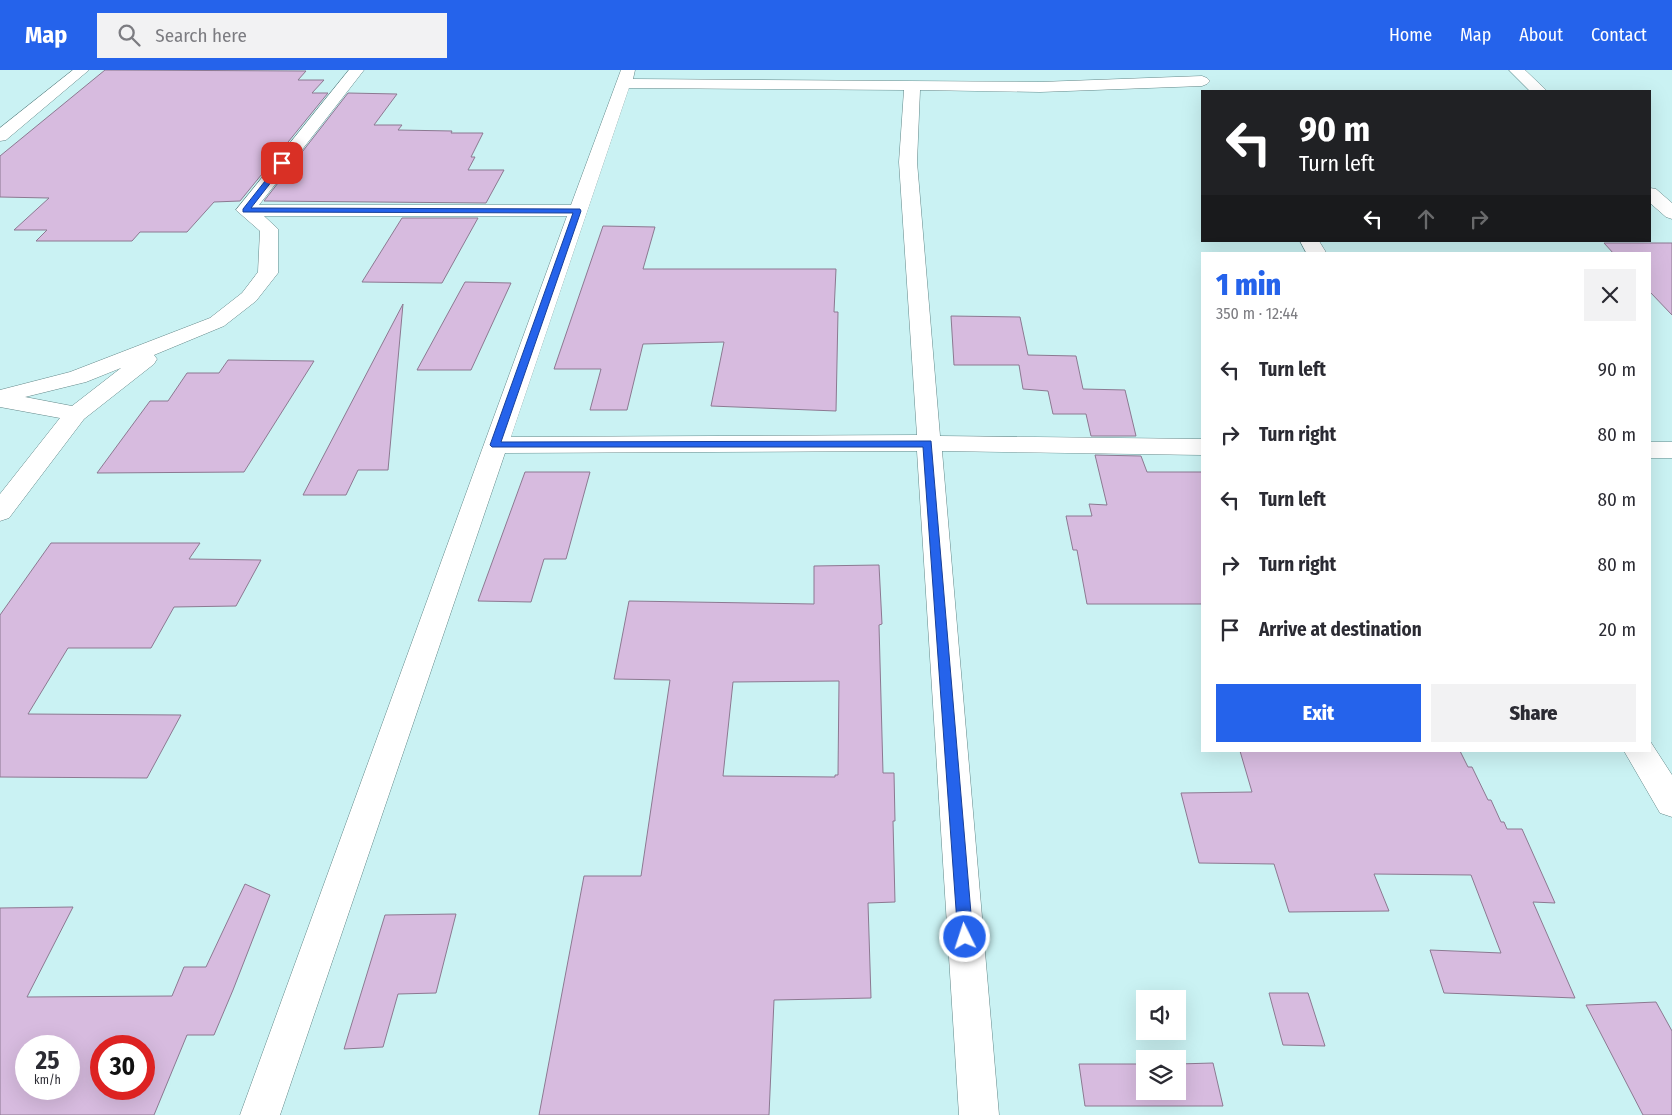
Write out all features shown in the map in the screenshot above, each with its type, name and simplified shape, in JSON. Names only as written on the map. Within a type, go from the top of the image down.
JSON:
[{"type":"street","points":[[0,136],[82,70]]},
{"type":"street","points":[[245,210],[357,70]]},
{"type":"street","points":[[1516,70],[1538,90]]},
{"type":"street","points":[[260,1115],[625,76],[912,87],[1040,87],[1202,81]]},
{"type":"street","points":[[912,87],[908,162],[979,1115]]},
{"type":"street","points":[[1651,194],[1672,214]]},
{"type":"street","points":[[245,210],[577,211]]},
{"type":"street","points":[[0,399],[78,377],[217,322],[249,297],[268,273],[269,229],[245,210]]},
{"type":"street","points":[[0,512],[76,414],[168,342]]},
{"type":"street","points":[[0,399],[76,414]]},
{"type":"street","points":[[495,445],[928,443],[1201,447]]},
{"type":"street","points":[[1651,450],[1672,450]]},
{"type":"street","points":[[1641,752],[1672,803]]},
{"type":"building","points":[[105,70],[306,71],[298,80],[324,80],[312,93],[328,93],[240,201],[214,202],[187,232],[140,232],[132,241],[36,241],[47,230],[14,230],[49,198],[0,197],[0,156]]},
{"type":"building","points":[[348,93],[397,94],[374,125],[402,125],[398,130],[483,133],[471,157],[475,157],[468,170],[504,170],[486,203],[264,201]]},
{"type":"building","points":[[402,218],[478,218],[442,283],[362,282]]},
{"type":"building","points":[[603,226],[655,227],[643,269],[836,269],[834,312],[838,312],[836,411],[711,406],[724,342],[643,344],[627,410],[590,410],[601,369],[554,369]]},
{"type":"building","points":[[1604,243],[1672,243],[1672,315],[1651,293],[1651,252],[1612,252]]},
{"type":"building","points":[[465,282],[511,283],[471,370],[417,370]]},
{"type":"building","points":[[403,304],[388,470],[358,470],[346,495],[303,495]]},
{"type":"building","points":[[951,316],[1020,317],[1028,355],[1076,356],[1083,389],[1125,390],[1136,436],[1091,436],[1086,414],[1053,414],[1048,391],[1023,389],[1019,365],[954,365]]},
{"type":"building","points":[[228,360],[314,361],[244,472],[97,473],[150,401],[168,401],[187,373],[219,373]]},
{"type":"building","points":[[1095,455],[1141,456],[1147,472],[1201,472],[1201,604],[1087,604],[1077,550],[1073,550],[1066,516],[1092,516],[1089,504],[1107,505]]},
{"type":"building","points":[[525,472],[590,472],[566,559],[544,559],[531,602],[478,601]]},
{"type":"building","points":[[51,543],[200,543],[189,559],[261,560],[236,606],[174,607],[151,648],[68,648],[28,714],[181,715],[147,778],[0,777],[0,615]]},
{"type":"building","points":[[879,565],[882,624],[879,625],[883,773],[894,773],[895,902],[868,903],[871,998],[774,1000],[769,1115],[539,1115],[584,876],[641,876],[670,680],[614,679],[629,601],[814,604],[814,566]],"holes":[[[839,681],[838,775],[835,775],[835,777],[723,776],[733,682]]]},
{"type":"building","points":[[1240,752],[1460,752],[1468,767],[1472,767],[1501,822],[1504,822],[1507,829],[1522,829],[1555,903],[1533,902],[1575,998],[1444,993],[1430,950],[1501,953],[1471,875],[1374,874],[1389,911],[1289,912],[1274,864],[1199,863],[1181,793],[1252,792]]},
{"type":"building","points":[[245,884],[270,895],[214,1035],[187,1035],[154,1115],[0,1115],[0,908],[73,907],[27,997],[172,996],[184,967],[206,967]]},
{"type":"building","points":[[456,914],[436,993],[398,994],[383,1047],[344,1049],[385,915]]},
{"type":"building","points":[[1269,993],[1308,993],[1325,1046],[1283,1045]]},
{"type":"building","points":[[1656,1002],[1672,1031],[1672,1115],[1643,1115],[1586,1005]]},
{"type":"building","points":[[1213,1063],[1223,1106],[1085,1106],[1079,1064],[1136,1064],[1136,1100],[1186,1100],[1186,1064]]},
{"type":"route","points":[[282,163],[245,210],[577,211],[495,445],[928,443],[965,937]]}]
